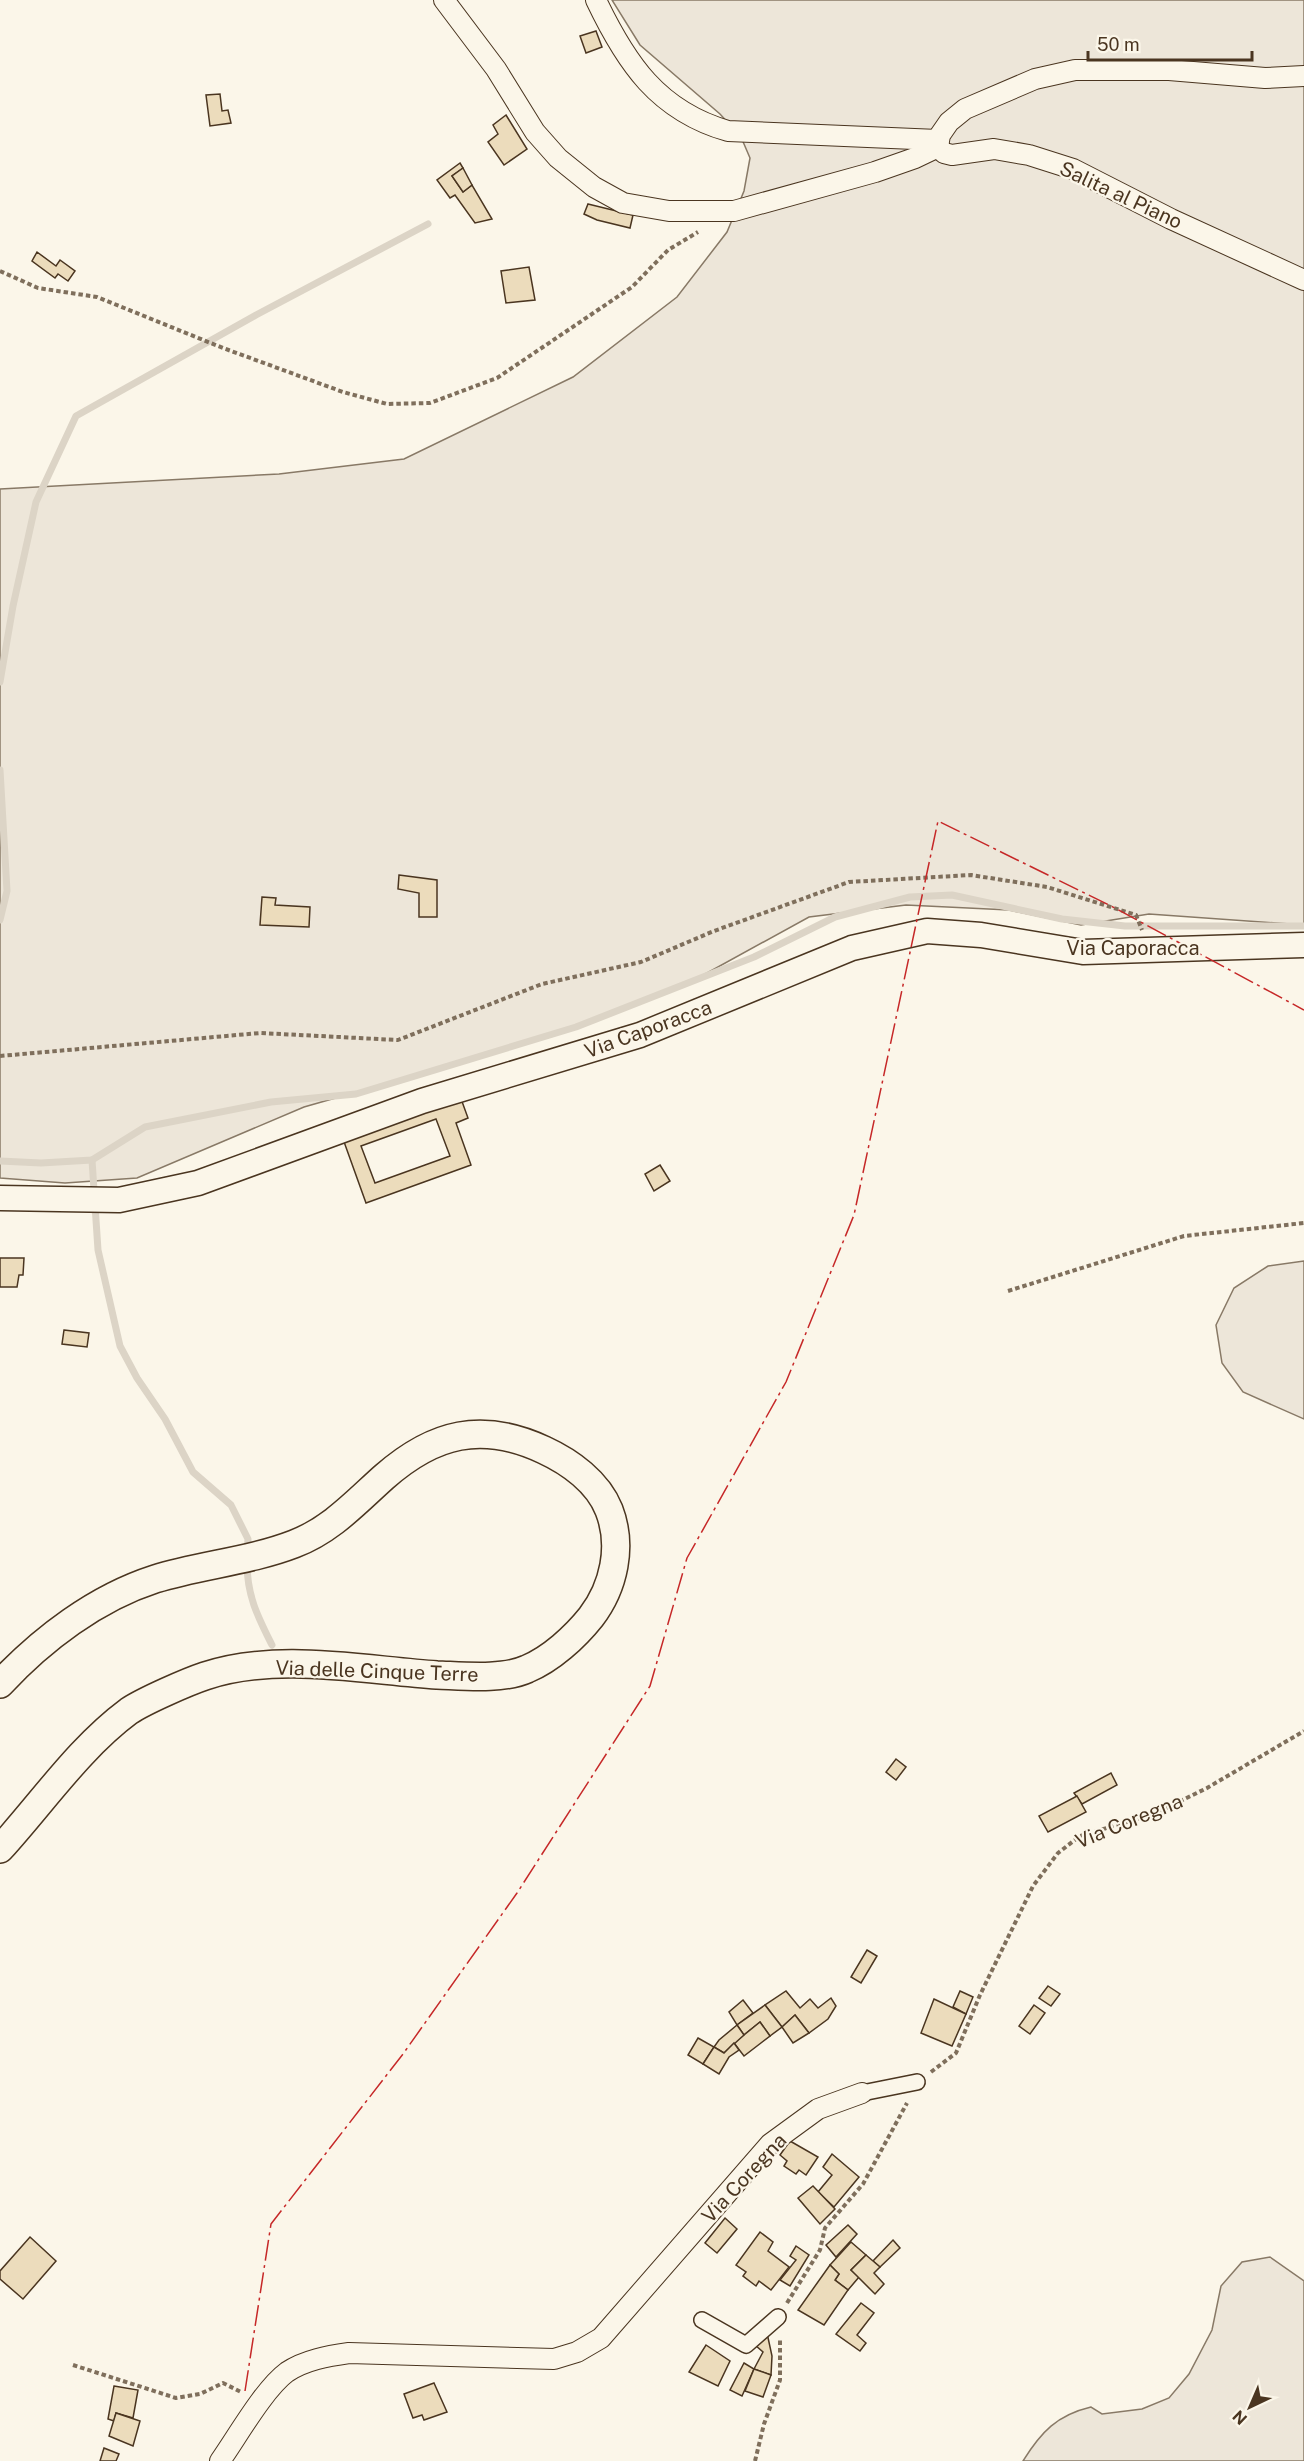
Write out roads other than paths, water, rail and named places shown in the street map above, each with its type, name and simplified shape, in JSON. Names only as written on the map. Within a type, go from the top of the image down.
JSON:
[{"type":"main road","name":"Via delle Cinque Terre","points":[[0,1684],[22,1660],[98,1604],[154,1580],[268,1552],[302,1541],[339,1519],[386,1475],[414,1456],[435,1444],[459,1435],[476,1432],[511,1437],[559,1457],[578,1469],[609,1509],[616,1550],[614,1569],[600,1605],[572,1638],[553,1654],[525,1670],[491,1676],[461,1676],[320,1665],[236,1668],[203,1677],[132,1709],[103,1733],[0,1849]]},
{"type":"street","points":[[444,0],[496,69],[535,132],[558,158],[594,187],[623,203],[669,211],[734,211],[875,172],[915,158],[938,143],[949,122],[965,110],[1035,79],[1075,70],[1169,70],[1265,78],[1304,76]]},
{"type":"street","name":"Salita al Piano","points":[[596,0],[611,31],[649,85],[667,103],[703,124],[728,131],[938,143],[944,153],[952,155],[994,148],[1029,155],[1073,169],[1150,209],[1304,280]]},
{"type":"street","name":"Via Caporacca","points":[[0,1198],[119,1200],[198,1183],[422,1101],[640,1035],[852,948],[927,931],[981,936],[1083,952],[1304,945]]},
{"type":"street","name":"Via Coregna","points":[[220,2461],[271,2390],[288,2372],[320,2357],[349,2353],[522,2360],[554,2359],[577,2352],[601,2338],[770,2144],[818,2109],[861,2093],[917,2082]]},
{"type":"street","points":[[702,2320],[746,2345],[778,2317]]},
{"type":"waterway","points":[[0,682],[13,606],[36,502],[76,416],[256,315],[428,224]]},
{"type":"waterway","points":[[0,770],[7,891],[0,920]]},
{"type":"waterway","points":[[0,1161],[41,1163],[92,1160],[145,1127],[271,1102],[356,1094],[576,1027],[754,957],[835,917],[910,897],[952,895],[1062,919],[1125,926],[1304,926]]},
{"type":"waterway","points":[[92,1160],[98,1250],[120,1346],[137,1378],[165,1419],[193,1472],[231,1505],[248,1539],[247,1552]]},
{"type":"waterway","points":[[247,1563],[251,1596],[272,1645]]}]
